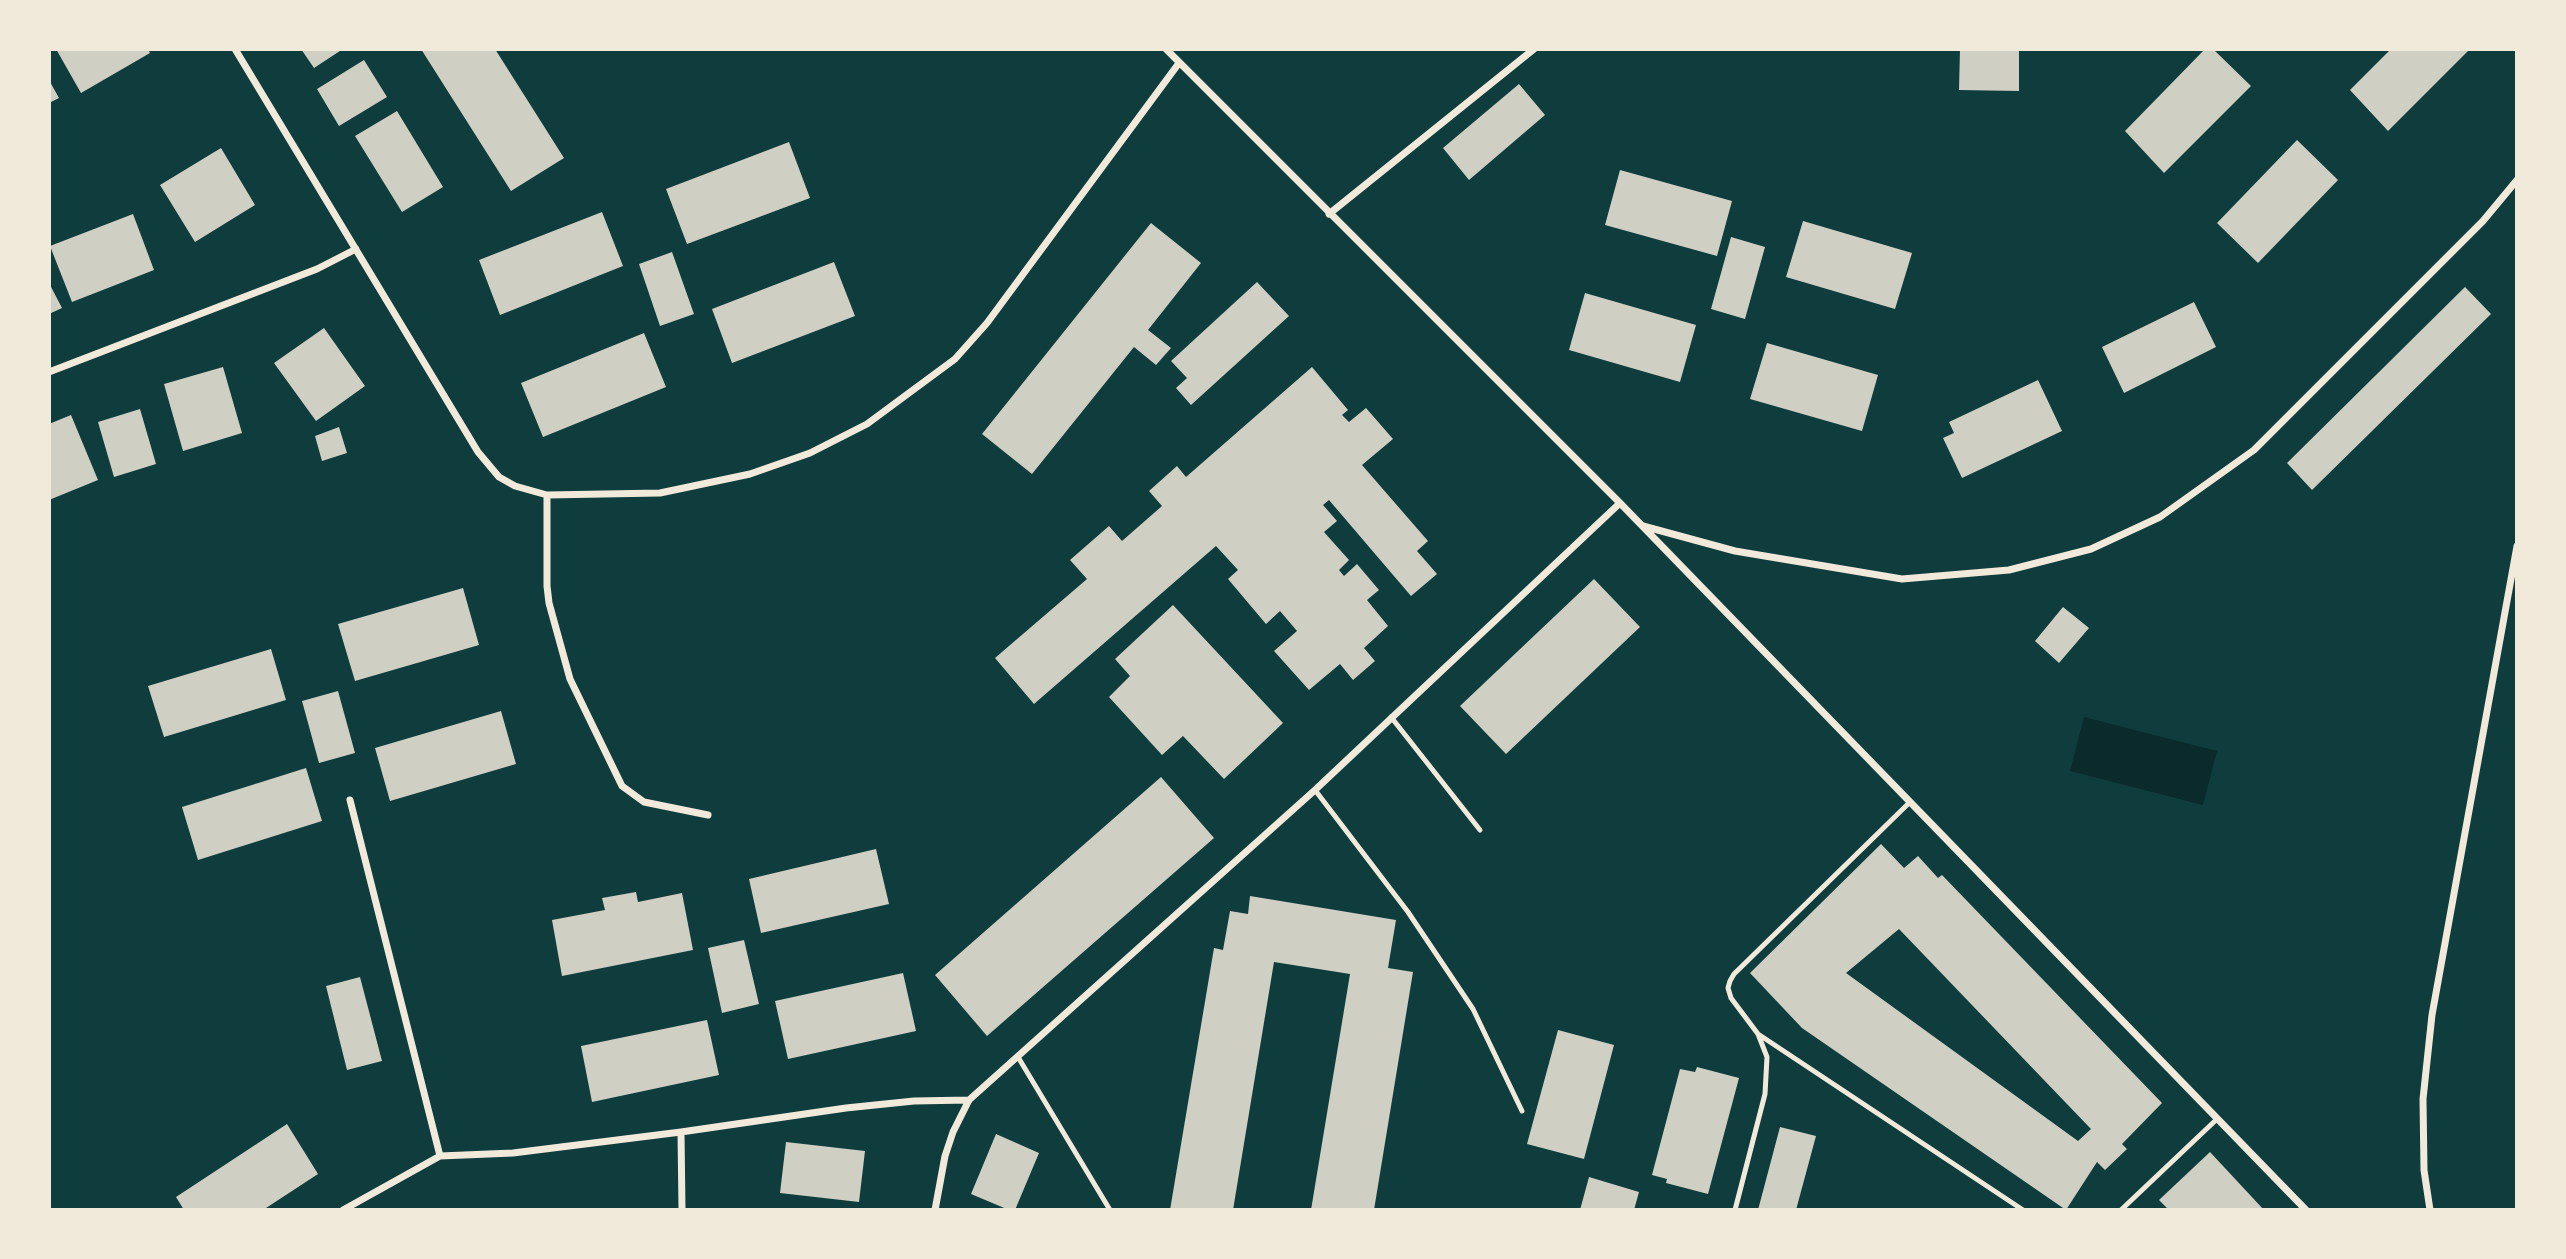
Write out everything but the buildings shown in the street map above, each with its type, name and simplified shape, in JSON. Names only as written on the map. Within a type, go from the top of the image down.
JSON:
[{"type":"street","points":[[235,49],[478,452],[499,477],[515,486],[547,495],[660,493],[750,474],[810,453],[867,424],[955,359],[987,323],[1179,62]]},
{"type":"street","points":[[1166,49],[1329,214],[1487,367],[1643,526],[2305,1210]]},
{"type":"street","points":[[1329,214],[1534,49]]},
{"type":"street","points":[[1643,526],[1735,551],[1902,579],[2009,570],[2091,549],[2160,517],[2255,450],[2483,221],[2517,180]]},
{"type":"street","points":[[49,372],[317,269],[356,249]]},
{"type":"street","points":[[547,495],[547,586],[550,603],[570,680],[622,786],[644,802],[708,815]]},
{"type":"street","points":[[935,1210],[945,1156],[953,1132],[969,1100],[1315,790],[1620,503]]},
{"type":"street","points":[[2430,1210],[2424,1170],[2423,1099],[2432,1015],[2513,594],[2517,546]]},
{"type":"street","points":[[350,800],[440,1156]]},
{"type":"street","points":[[343,1210],[440,1156],[513,1153],[846,1108],[914,1101],[969,1100]]},
{"type":"street","points":[[681,1132],[682,1210]]},
{"type":"lane","points":[[1391,717],[1480,830]]},
{"type":"lane","points":[[1315,790],[1408,912],[1473,1009],[1522,1111]]},
{"type":"lane","points":[[1735,1210],[1765,1094],[1767,1056],[1758,1034],[1731,998],[1728,988],[1734,974],[1910,802]]},
{"type":"lane","points":[[1758,1034],[2023,1210]]},
{"type":"lane","points":[[1018,1057],[1110,1210]]},
{"type":"lane","points":[[2121,1210],[2217,1119]]},
{"type":"water","points":[[2084,717],[2217,751],[2203,805],[2070,771]]}]
